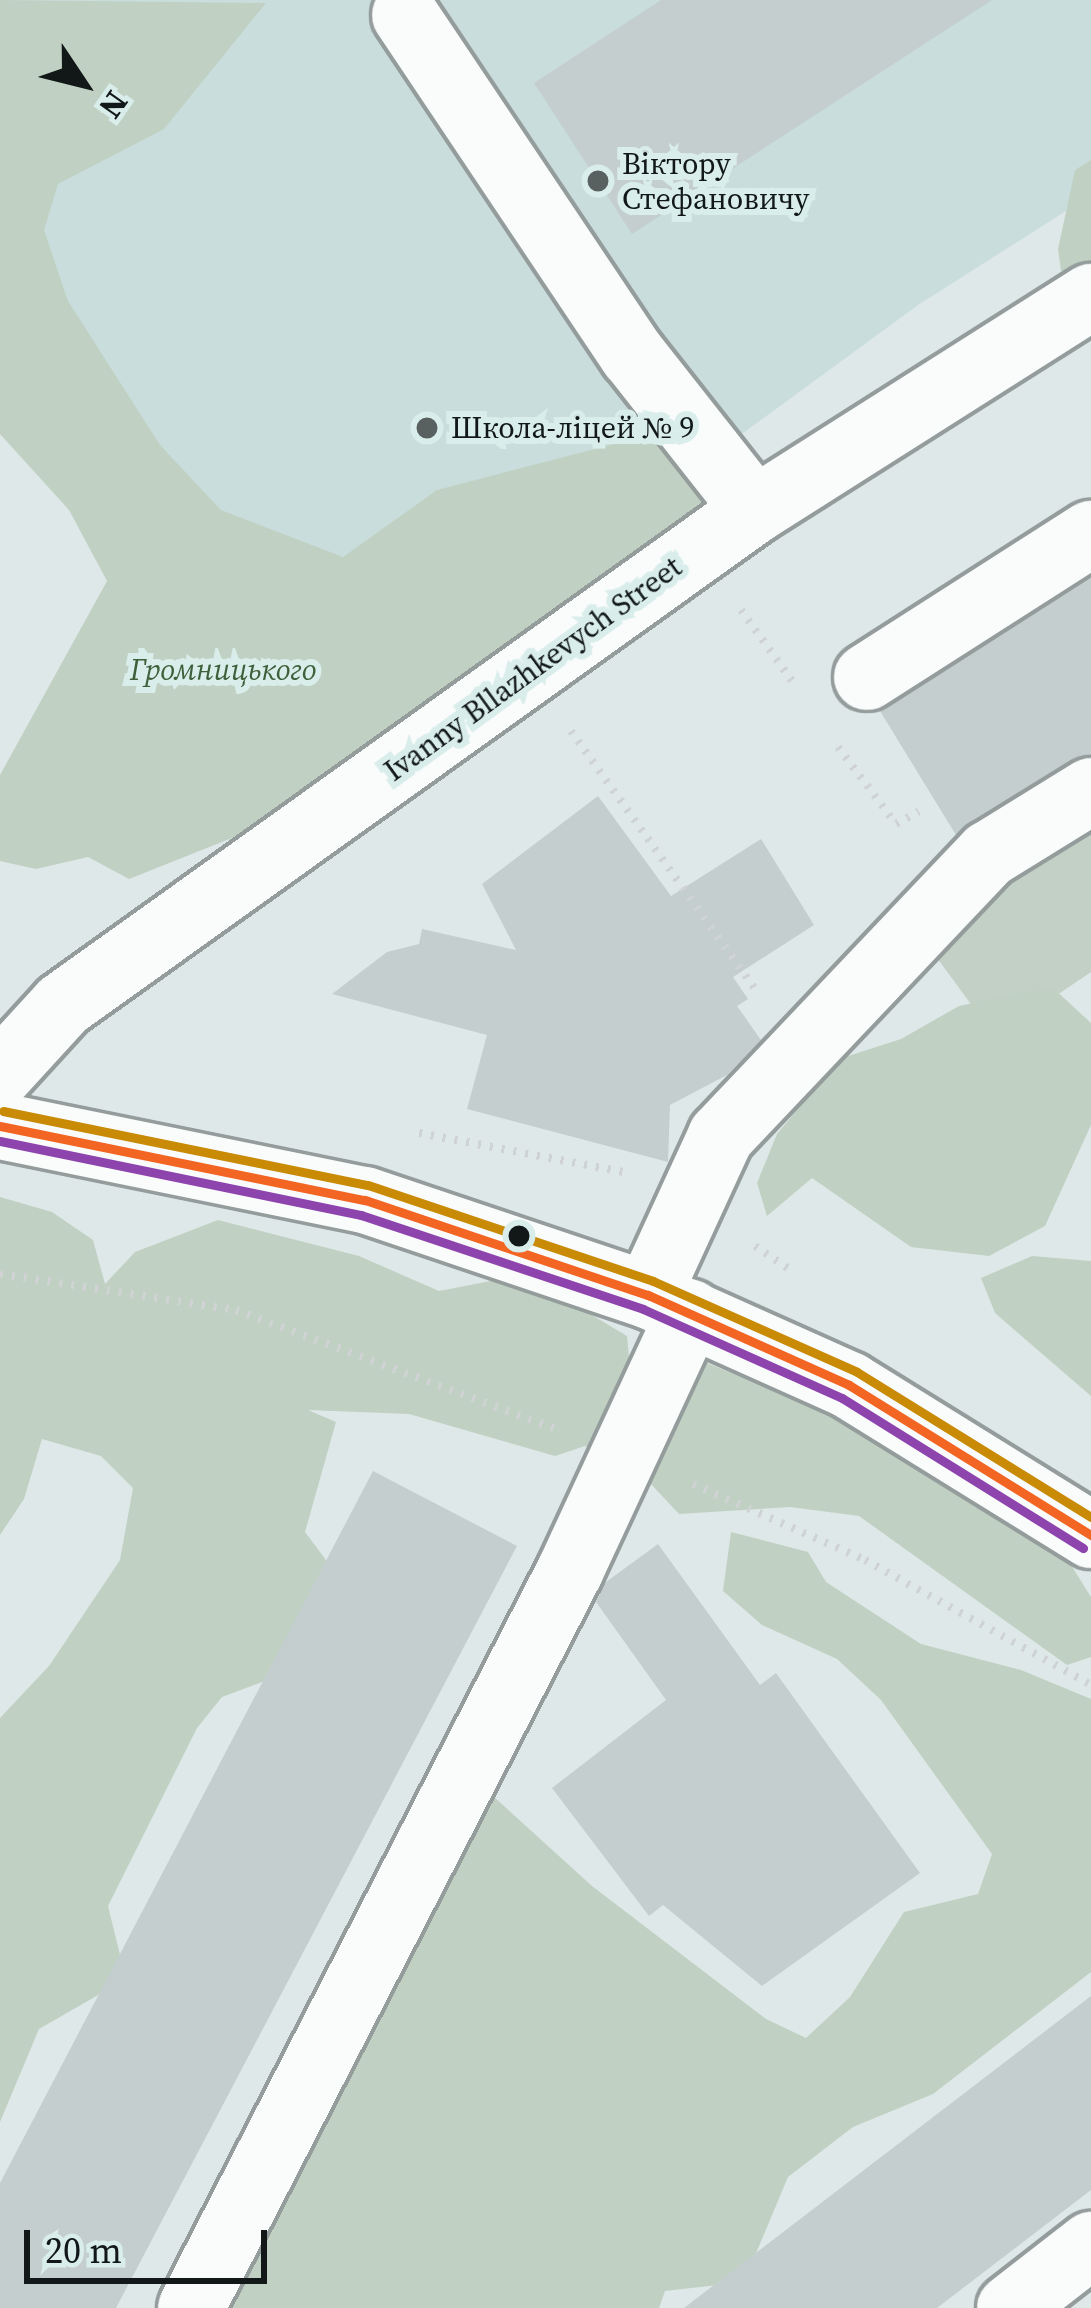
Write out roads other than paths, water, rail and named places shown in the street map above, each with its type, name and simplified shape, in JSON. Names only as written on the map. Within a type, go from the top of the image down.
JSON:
[{"type":"street","points":[[405,15],[633,356],[754,510]]},
{"type":"street","name":"Ivanny Bllazhkevych Street","points":[[0,1073],[63,1006],[754,510],[1091,297]]},
{"type":"street","points":[[867,677],[1091,534]]},
{"type":"street","points":[[191,2308],[570,1570],[669,1304],[721,1136],[989,854],[1091,790]]},
{"type":"street","points":[[0,1126],[365,1200],[669,1304],[849,1385],[1091,1535]]},
{"type":"street","points":[[1010,2308],[1091,2245]]},
{"type":"place","name":"Віктору Стефановичу","points":[[598,181]]},
{"type":"place","name":"Школа-ліцей № 9","points":[[427,428]]},
{"type":"park label","name":"Громницького","points":[[223,670]]}]
